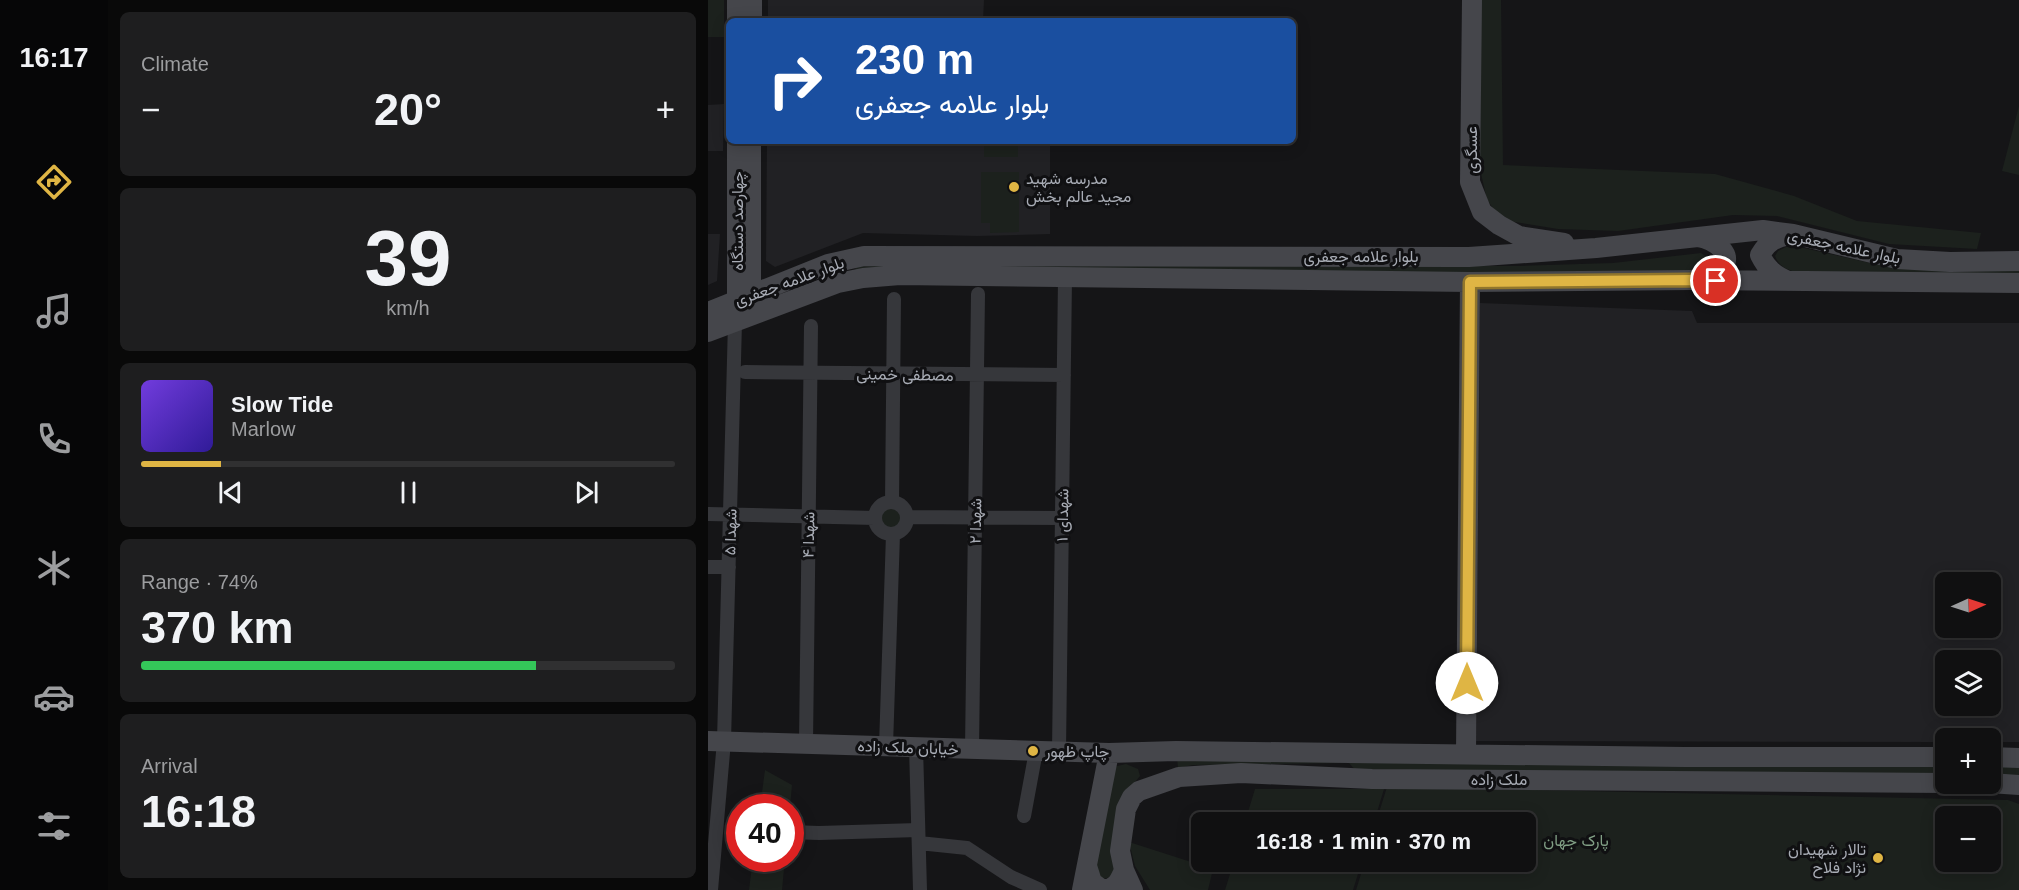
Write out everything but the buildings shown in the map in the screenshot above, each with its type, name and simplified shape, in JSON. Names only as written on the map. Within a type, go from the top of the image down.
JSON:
[{"type":"main road","points":[[737,0],[737,18]]},
{"type":"main road","points":[[752,0],[752,18]]},
{"type":"main road","name":"عسگری","points":[[1472,0],[1470,182],[1482,212],[1519,236],[1596,248]]},
{"type":"main road","name":"چهارصد دستگاه","points":[[737,144],[744,298]]},
{"type":"main road","name":"چهارصد دستگاه","points":[[744,298],[751,144]]},
{"type":"main road","name":"بلوار علامه جعفری","points":[[708,312],[828,264],[864,256],[1469,257],[1596,248],[1762,230],[1793,234],[1897,259],[1950,262],[2019,261]]},
{"type":"main road","points":[[1790,282],[1775,276],[1766,267],[1760,255],[1767,243],[1793,234]]},
{"type":"main road","points":[[1692,280],[1715,273],[1722,268],[1725,260],[1725,254],[1720,246],[1708,238],[1696,237]]},
{"type":"main road","name":"بلوار علامه جعفری","points":[[708,333],[820,290],[863,278],[900,275],[1470,282],[1692,280],[2019,283]]},
{"type":"main road","points":[[1466,754],[1470,282]]},
{"type":"main road","name":"خیابان ملک زاده","points":[[716,741],[1117,753]]},
{"type":"main road","points":[[1176,751],[1171,762],[1173,771],[1179,777]]},
{"type":"main road","name":"ملک زاده","points":[[1117,753],[1176,751],[1935,757]]},
{"type":"main road","points":[[1082,890],[1117,753],[1141,759],[1148,767],[1149,780],[1132,797],[1126,808],[1120,851],[1124,870],[1133,890]]},
{"type":"main road","points":[[2001,758],[2019,758]]},
{"type":"main road","name":"ملک زاده","points":[[1139,791],[1179,777],[1241,773],[1372,778],[1935,783]]},
{"type":"main road","points":[[2001,784],[2019,785]]},
{"type":"main road","points":[[1087,866],[1092,882],[1103,890],[1112,889],[1119,883],[1124,870]]},
{"type":"street","name":"شهدای ۱","points":[[1059,751],[1065,278]]},
{"type":"street","name":"شهدا ۲","points":[[972,749],[978,294]]},
{"type":"street","points":[[892,502],[894,299]]},
{"type":"street","name":"شهدا ۵","points":[[711,890],[716,741],[729,567],[735,322]]},
{"type":"street","name":"شهدا ۴","points":[[806,744],[811,326]]},
{"type":"street","name":"مصطفی خمینی","points":[[745,372],[1064,375]]},
{"type":"street","points":[[892,502],[902,506],[907,518],[902,530],[893,534],[883,532],[878,528],[875,518],[882,504],[892,502]]},
{"type":"street","points":[[708,514],[875,518]]},
{"type":"street","points":[[907,518],[1062,518]]},
{"type":"street","points":[[886,746],[893,534]]},
{"type":"street","points":[[708,567],[729,567]]},
{"type":"street","points":[[916,747],[920,890]]},
{"type":"street","points":[[1024,816],[1036,751]]},
{"type":"street","points":[[804,832],[919,836],[967,848],[1010,884],[1040,890]]},
{"type":"shaded area","points":[[768,0],[984,0],[983,18],[768,18]]},
{"type":"shaded area","points":[[724,104],[723,151],[708,151],[708,105]]},
{"type":"shaded area","points":[[767,144],[1050,144],[1050,234],[977,236],[863,233],[775,267],[766,261]]},
{"type":"shaded area","points":[[708,234],[720,234],[717,281],[708,285]]},
{"type":"shaded area","points":[[1480,303],[1692,311],[1697,323],[2019,323],[2019,742],[2001,742],[2001,728],[1935,728],[1935,742],[1476,741]]},
{"type":"green space","points":[[708,0],[724,0],[724,37],[708,37]]},
{"type":"green space","points":[[1481,0],[1501,0],[1503,165],[1715,174],[1794,196],[1857,221],[1981,233],[1977,249],[1889,244],[1777,216],[1733,215],[1618,231],[1558,229],[1502,220],[1487,200],[1480,169]]},
{"type":"green space","points":[[2019,106],[2019,175],[2002,171]]},
{"type":"green space","points":[[984,144],[1018,144],[1018,157],[984,157]]},
{"type":"green space","points":[[981,172],[1019,172],[1019,232],[990,233],[990,223],[981,223]]},
{"type":"green space","points":[[1786,247],[1799,247],[1888,267],[2019,270],[2019,277],[1807,274],[1788,270],[1781,265],[1775,256],[1778,251]]},
{"type":"green space","points":[[1701,253],[1707,257],[1709,264],[1707,269],[1680,272],[856,272],[855,266],[863,264],[1519,266],[1613,263]]},
{"type":"green space","points":[[892,504],[902,508],[906,518],[902,528],[892,532],[882,528],[878,518],[882,508]]},
{"type":"green space","points":[[1177,757],[1935,762],[1935,776],[1356,771],[1349,763],[1193,765],[1178,768]]},
{"type":"green space","points":[[2001,762],[2019,763],[2019,779],[2001,777]]},
{"type":"green space","points":[[1126,764],[1138,769],[1140,776],[1125,794],[1116,872],[1108,878],[1101,878],[1098,877],[1094,856],[1113,767]]},
{"type":"green space","points":[[765,770],[792,785],[791,794],[762,794]]},
{"type":"green space","name":"پارک جهان","points":[[1387,787],[2008,800],[2019,804],[2019,890],[1356,890],[1362,872],[1536,872],[1536,812],[1379,812]]},
{"type":"green space","points":[[1255,789],[1384,789],[1377,812],[1248,812]]},
{"type":"green space","points":[[1129,842],[1191,862],[1191,872],[1212,872],[1208,890],[1150,890],[1135,866]]},
{"type":"green space","points":[[751,872],[784,872],[782,890],[749,890]]},
{"type":"green space","points":[[1231,872],[1359,872],[1353,890],[1225,890]]},
{"type":"place","name":"مدرسه شهید مجید عالم بخش","points":[[1014,187]]},
{"type":"place","name":"چاپ ظهور","points":[[1033,751]]},
{"type":"place","name":"تالار شهیدان نژاد فلاح","points":[[1878,858]]},
{"type":"route","points":[[1467,683],[1470,282],[1716,281]]}]
